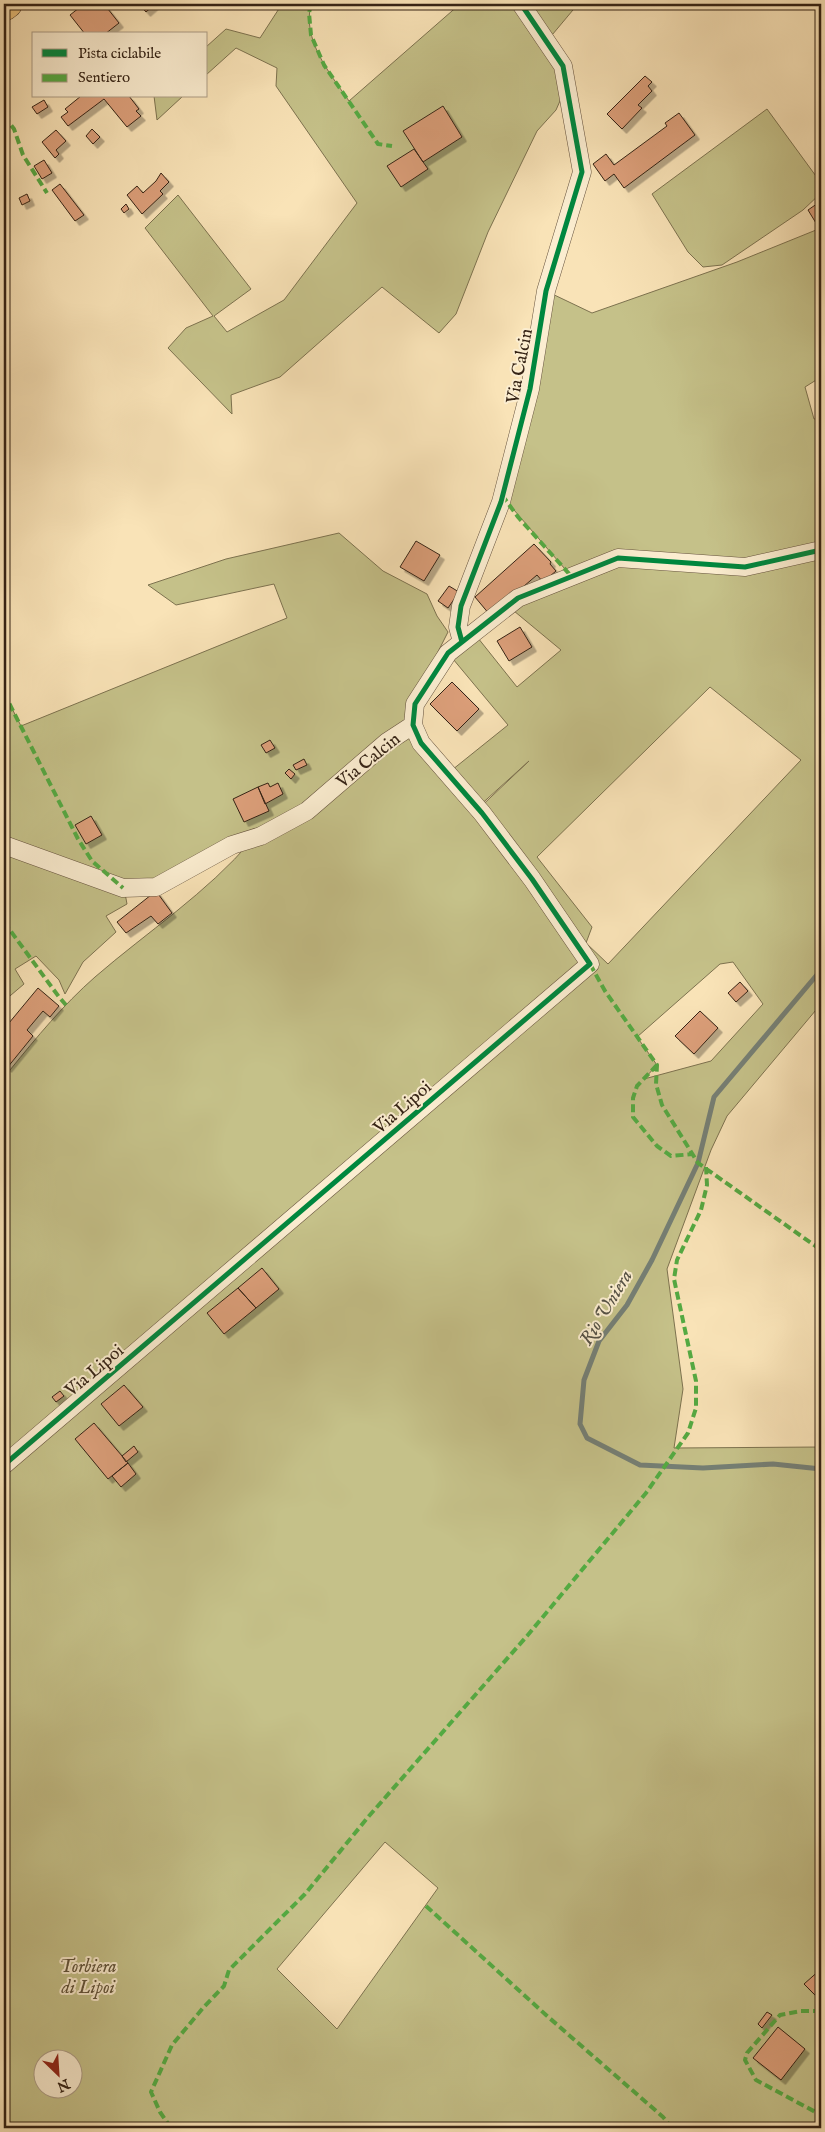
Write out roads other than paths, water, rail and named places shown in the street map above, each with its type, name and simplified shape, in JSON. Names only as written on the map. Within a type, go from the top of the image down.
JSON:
[{"type":"main road","points":[[4,7],[8,4]]},
{"type":"street","name":"Via Calcin","points":[[4,845],[123,888],[156,887],[232,845],[261,836],[307,811],[387,742],[413,725],[415,704],[448,654],[462,642],[458,627],[461,606],[501,502],[530,390],[546,291],[582,172],[563,66],[521,4]]},
{"type":"street","points":[[462,642],[518,598],[618,558],[745,567],[821,550]]},
{"type":"street","name":"Via Lipoi","points":[[4,1465],[590,964],[532,879],[482,813],[421,743],[413,725]]},
{"type":"waterway","name":"Rio Uniera","points":[[821,970],[714,1097],[698,1163],[652,1260],[627,1305],[599,1341],[584,1380],[580,1424],[587,1438],[640,1465],[703,1468],[773,1464],[821,1469]]},
{"type":"park label","name":"Torbiera di Lipoi","points":[[88,1976]]}]
